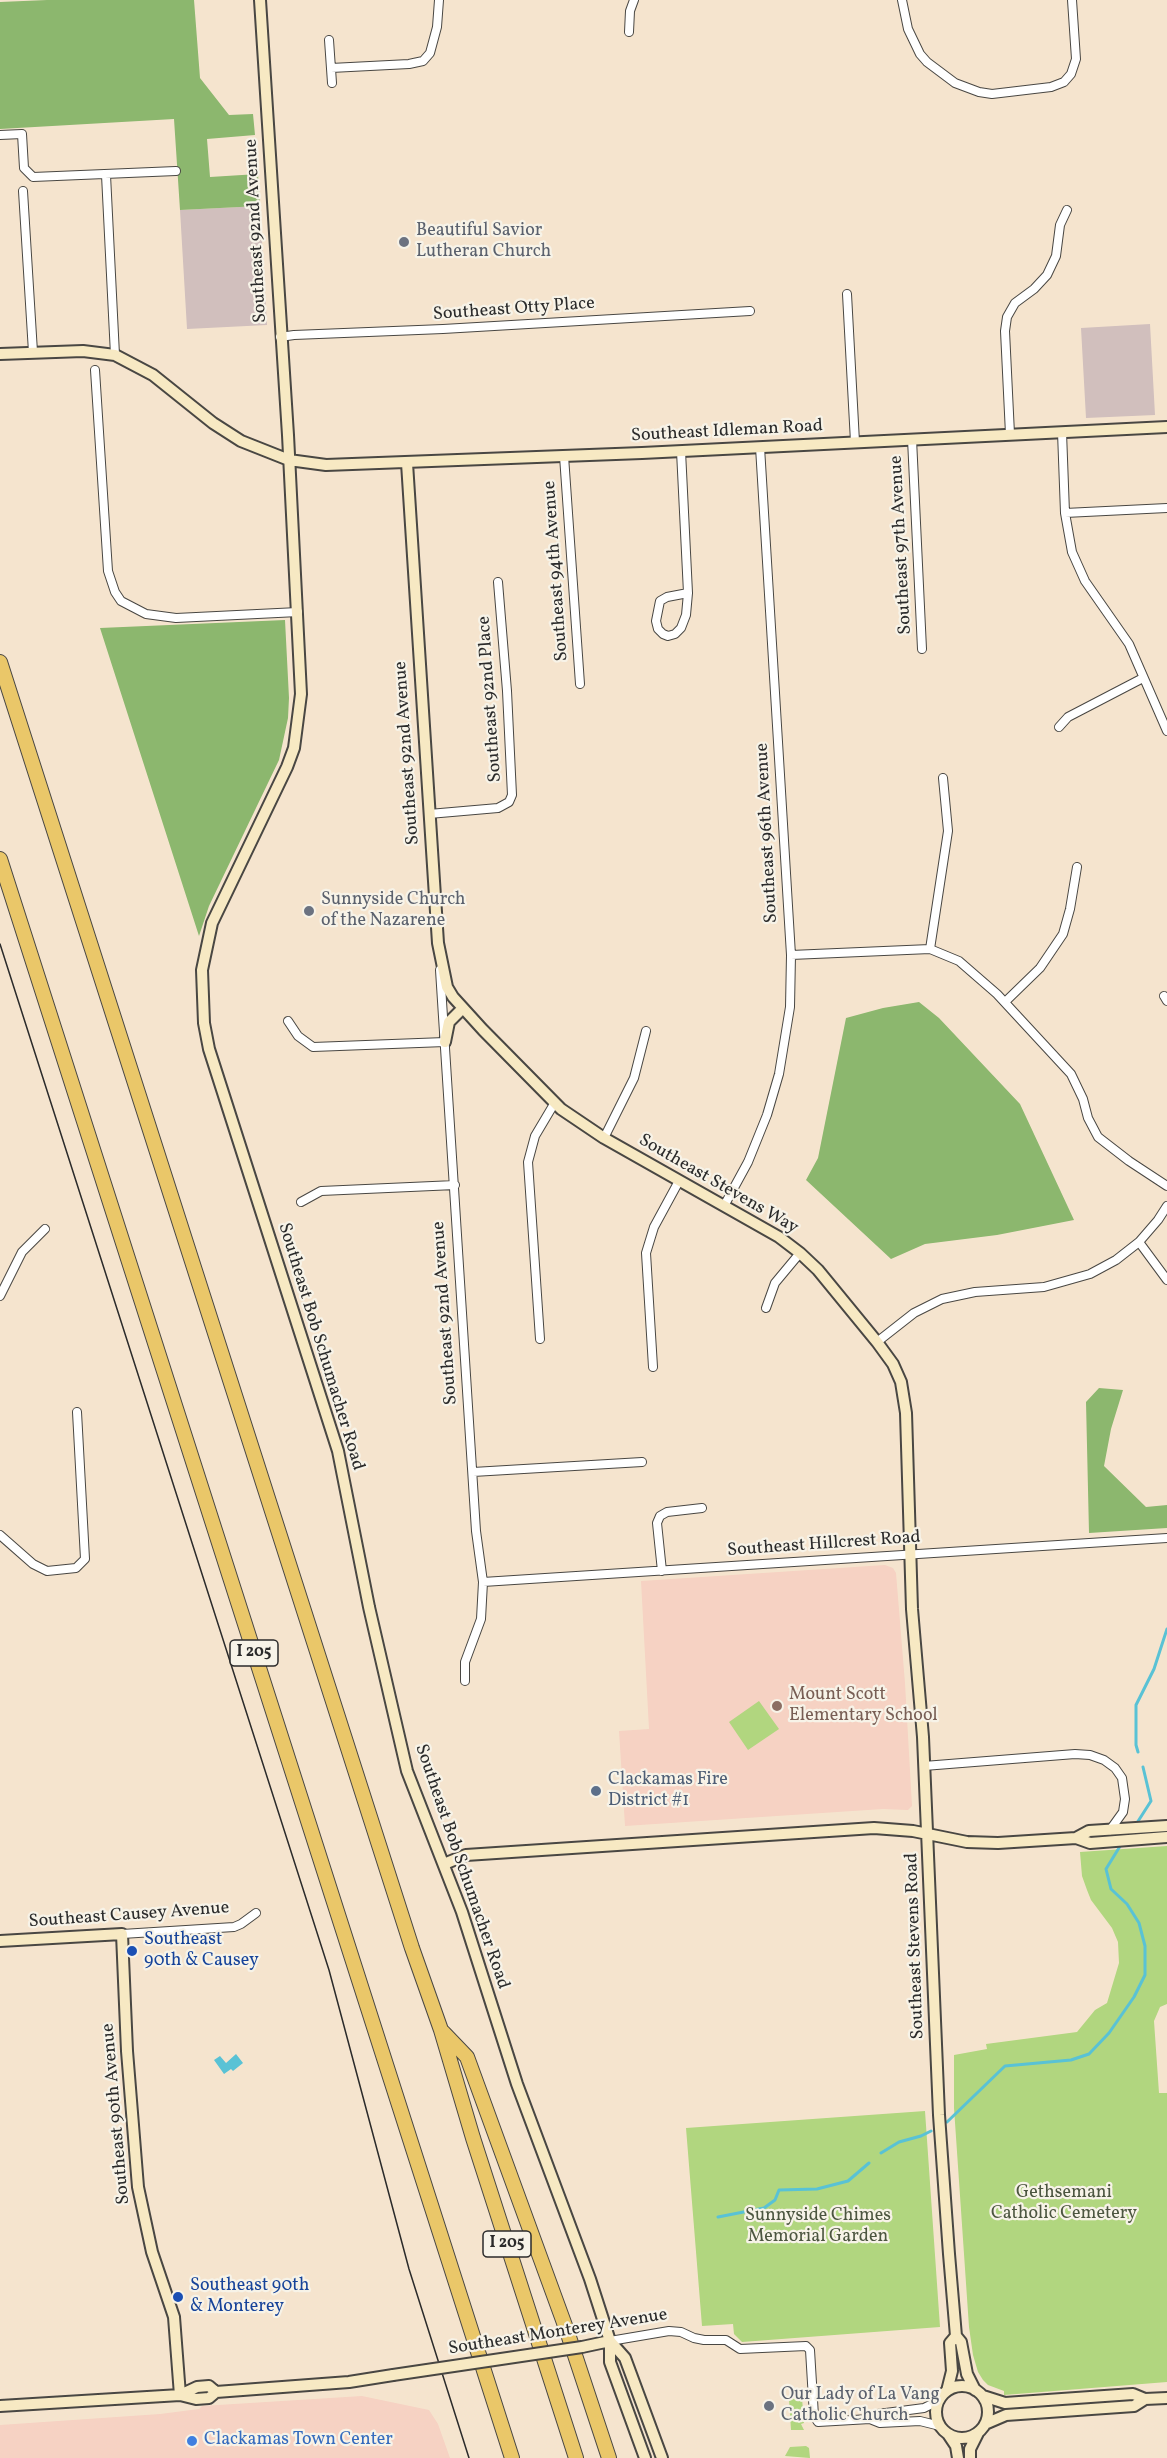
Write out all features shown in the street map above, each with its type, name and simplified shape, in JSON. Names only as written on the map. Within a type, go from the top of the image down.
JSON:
[{"type":"highway","name":"I 205","points":[[0,663],[409,1937],[441,2030],[473,2138],[576,2458]]},
{"type":"highway","name":"I 205","points":[[0,859],[512,2458]]},
{"type":"highway","points":[[441,2030],[467,2057],[567,2331],[609,2458]]},
{"type":"street","name":"Southeast 92nd Avenue","points":[[260,0],[289,460]]},
{"type":"street","points":[[331,68],[410,64],[423,61],[430,53],[435,34],[439,0]]},
{"type":"street","points":[[629,32],[630,11],[634,0]]},
{"type":"street","points":[[902,0],[908,29],[920,54],[927,62],[955,83],[992,94],[1051,87],[1064,82],[1071,75],[1076,59],[1072,0]]},
{"type":"street","points":[[329,39],[332,83]]},
{"type":"street","points":[[0,135],[22,134],[24,168],[33,177],[176,171]]},
{"type":"street","points":[[0,354],[94,351],[115,355],[106,175]]},
{"type":"street","points":[[23,191],[33,352]]},
{"type":"street","points":[[1010,434],[1005,331],[1007,318],[1015,303],[1034,289],[1047,275],[1056,256],[1060,225],[1067,210]]},
{"type":"street","points":[[847,294],[855,442]]},
{"type":"street","name":"Southeast Otty Place","points":[[280,337],[294,334],[430,330],[750,311]]},
{"type":"street","name":"Southeast Idleman Road","points":[[115,355],[153,375],[213,423],[241,441],[289,460],[336,465],[1167,427]]},
{"type":"street","points":[[95,370],[108,571],[114,592],[121,601],[146,614],[176,618],[298,612]]},
{"type":"street","points":[[1062,432],[1067,533],[1078,569],[1129,644],[1167,731]]},
{"type":"street","name":"Southeast 97th Avenue","points":[[912,439],[922,649]]},
{"type":"street","name":"Southeast 96th Avenue","points":[[724,1206],[758,1140],[779,1074],[790,1007],[791,956],[760,447]]},
{"type":"street","points":[[681,451],[688,593],[686,615],[681,628],[675,634],[668,636],[663,634],[658,629],[657,621],[660,602],[667,597],[688,593]]},
{"type":"street","name":"Southeast 94th Avenue","points":[[564,456],[580,684]]},
{"type":"street","name":"Southeast Bob Schumacher Road","points":[[289,460],[302,694],[294,748],[212,923],[202,964],[202,1015],[209,1049],[334,1437],[401,1751],[416,1797],[444,1864],[517,2084],[590,2279],[610,2341],[610,2362],[645,2458]]},
{"type":"street","name":"Southeast 92nd Avenue","points":[[407,463],[476,1531],[483,1582],[481,1619],[465,1662],[465,1681]]},
{"type":"street","points":[[1065,513],[1167,508]]},
{"type":"street","name":"Southeast 92nd Place","points":[[429,814],[498,808],[508,802],[512,795],[498,582]]},
{"type":"street","points":[[1059,727],[1068,717],[1143,678]]},
{"type":"street","points":[[930,949],[948,831],[948,811],[943,778]]},
{"type":"street","points":[[1005,1002],[1040,968],[1063,934],[1077,867]]},
{"type":"street","points":[[791,956],[930,949],[965,965],[1005,1002],[1071,1074],[1098,1137],[1167,1186]]},
{"type":"street","name":"Southeast Stevens Way","points":[[440,958],[447,987],[462,1009],[554,1104],[604,1138],[779,1237],[800,1253],[824,1278],[877,1342],[897,1373],[904,1394],[910,1555]]},
{"type":"street","name":"Southeast 92nd Avenue","points":[[445,1042],[449,1022],[462,1009]]},
{"type":"street","points":[[288,1021],[298,1036],[313,1047],[445,1042]]},
{"type":"street","points":[[604,1138],[634,1078],[646,1031]]},
{"type":"street","points":[[540,1339],[528,1162],[535,1136],[554,1104]]},
{"type":"street","points":[[653,1367],[646,1253],[654,1227],[680,1181]]},
{"type":"street","points":[[302,1202],[321,1191],[455,1185]]},
{"type":"street","points":[[877,1342],[915,1313],[942,1299],[975,1292],[1044,1287],[1071,1281],[1107,1266],[1139,1242],[1167,1206]]},
{"type":"street","points":[[0,1296],[22,1252],[45,1229]]},
{"type":"street","points":[[1139,1242],[1167,1280]]},
{"type":"street","points":[[766,1308],[775,1283],[800,1253]]},
{"type":"street","points":[[0,1535],[33,1564],[47,1571],[76,1568],[85,1559],[77,1413]]},
{"type":"street","points":[[473,1472],[642,1462]]},
{"type":"street","points":[[662,1571],[657,1523],[660,1516],[667,1512],[702,1508]]},
{"type":"street","name":"Southeast Hillcrest Road","points":[[483,1582],[1167,1538]]},
{"type":"street","name":"Southeast Stevens Road","points":[[910,1555],[928,1835],[939,2115],[956,2336],[961,2342],[967,2374],[979,2393]]},
{"type":"street","points":[[924,1766],[1090,1755],[1104,1760],[1115,1768],[1122,1778],[1125,1799],[1123,1812],[1115,1829]]},
{"type":"street","points":[[1076,1838],[1089,1831],[1164,1826]]},
{"type":"street","points":[[444,1864],[466,1855],[855,1829],[894,1829],[945,1839],[983,1843],[1076,1838],[1090,1843],[1167,1838]]},
{"type":"street","name":"Southeast Causey Avenue","points":[[0,1941],[234,1927],[256,1913]]},
{"type":"street","name":"Southeast 90th Avenue","points":[[122,1934],[127,2051],[138,2187],[152,2252],[174,2317],[180,2395]]},
{"type":"street","name":"Southeast Monterey Avenue","points":[[0,2406],[180,2395],[197,2387],[209,2386],[216,2392],[349,2382],[582,2347],[669,2331],[681,2332],[704,2340],[726,2340],[740,2349],[806,2346],[810,2350],[815,2420],[818,2422],[870,2419],[880,2423],[920,2421],[944,2430]]},
{"type":"street","name":"Southeast Stevens Road","points":[[947,2391],[952,2371],[950,2343],[956,2336]]},
{"type":"street","name":"Southeast Bob Schumacher Road","points":[[610,2341],[625,2358],[662,2458]]},
{"type":"street","points":[[958,2458],[956,2446],[936,2415],[938,2402],[947,2391],[961,2386],[1005,2403],[1133,2394],[1145,2399],[1167,2398]]},
{"type":"street","points":[[970,2458],[970,2449],[982,2428],[988,2410],[979,2393]]},
{"type":"street","points":[[944,2430],[961,2438],[1006,2415],[1134,2406],[1145,2399]]},
{"type":"street","name":"Southeast Monterey Avenue","points":[[870,2419],[878,2414],[924,2408],[938,2402]]},
{"type":"shaded area","points":[[260,206],[267,325],[187,329],[180,210]]},
{"type":"shaded area","points":[[1150,324],[1155,415],[1086,418],[1081,328]]},
{"type":"shaded area","name":"Mount Scott Elementary School","points":[[885,1565],[893,1568],[896,1573],[912,1806],[908,1810],[883,1809],[625,1826],[619,1731],[649,1729],[641,1581]]},
{"type":"shaded area","name":"Clackamas Town Center","points":[[362,2396],[429,2410],[438,2424],[450,2458],[0,2458],[0,2425],[160,2414],[199,2409],[202,2406]]},
{"type":"green space","points":[[194,0],[200,78],[229,115],[253,114],[255,135],[207,139],[210,177],[258,174],[260,206],[180,210],[174,119],[0,129],[0,2]]},
{"type":"green space","points":[[285,620],[289,698],[288,718],[279,760],[209,906],[199,936],[100,628]]},
{"type":"green space","points":[[919,1002],[939,1018],[1020,1104],[1074,1220],[997,1235],[925,1244],[891,1259],[806,1180],[818,1158],[846,1018],[883,1008]]},
{"type":"green space","points":[[1099,1388],[1123,1390],[1111,1429],[1104,1466],[1146,1507],[1167,1505],[1167,1528],[1089,1533],[1086,1402]]},
{"type":"green space","points":[[759,1701],[779,1729],[748,1750],[729,1722]]},
{"type":"green space","name":"Gethsemani Catholic Cemetery","points":[[1167,1846],[1167,2004],[1160,2007],[1154,2021],[1159,2093],[1167,2093],[1167,2382],[1004,2395],[1004,2391],[988,2385],[983,2380],[973,2355],[969,2327],[954,2108],[954,2055],[987,2049],[986,2044],[1077,2032],[1095,2010],[1107,2003],[1119,1963],[1118,1942],[1112,1928],[1091,1900],[1082,1876],[1080,1852]]},
{"type":"green space","name":"Sunnyside Chimes Memorial Garden","points":[[925,2111],[940,2327],[742,2342],[734,2334],[733,2324],[702,2326],[686,2128]]},
{"type":"green space","points":[[802,2398],[804,2423],[801,2424],[804,2430],[791,2430],[789,2399]]},
{"type":"green space","points":[[806,2446],[809,2448],[810,2458],[785,2456],[790,2447]]},
{"type":"water","points":[[236,2054],[243,2063],[233,2071],[231,2069],[224,2074],[214,2060],[220,2056],[226,2063]]},
{"type":"waterway","points":[[1138,1752],[1136,1705],[1154,1669],[1167,1629]]},
{"type":"waterway","points":[[1135,1826],[1151,1801],[1143,1767]]},
{"type":"waterway","points":[[947,2122],[1005,2066],[1071,2060],[1089,2054],[1109,2033],[1134,1997],[1145,1975],[1145,1946],[1139,1923],[1127,1904],[1111,1889],[1106,1869],[1122,1843]]},
{"type":"waterway","points":[[881,2153],[899,2142],[931,2131]]},
{"type":"waterway","points":[[718,2217],[764,2208],[775,2200],[779,2190],[817,2189],[848,2181],[869,2163]]},
{"type":"tram line","points":[[0,944],[329,1970],[409,2269],[469,2458]]},
{"type":"place","name":"Beautiful Savior Lutheran Church","points":[[404,242]]},
{"type":"place","name":"Sunnyside Church of the Nazarene","points":[[309,911]]},
{"type":"place","name":"Mount Scott Elementary School","points":[[777,1706]]},
{"type":"place","name":"Clackamas Fire District #1","points":[[596,1791]]},
{"type":"place","name":"Southeast 90th & Causey","points":[[132,1951]]},
{"type":"place","name":"Southeast 90th & Monterey","points":[[178,2297]]},
{"type":"place","name":"Our Lady of La Vang Catholic Church","points":[[769,2406]]},
{"type":"place","name":"Clackamas Town Center","points":[[192,2441]]}]
